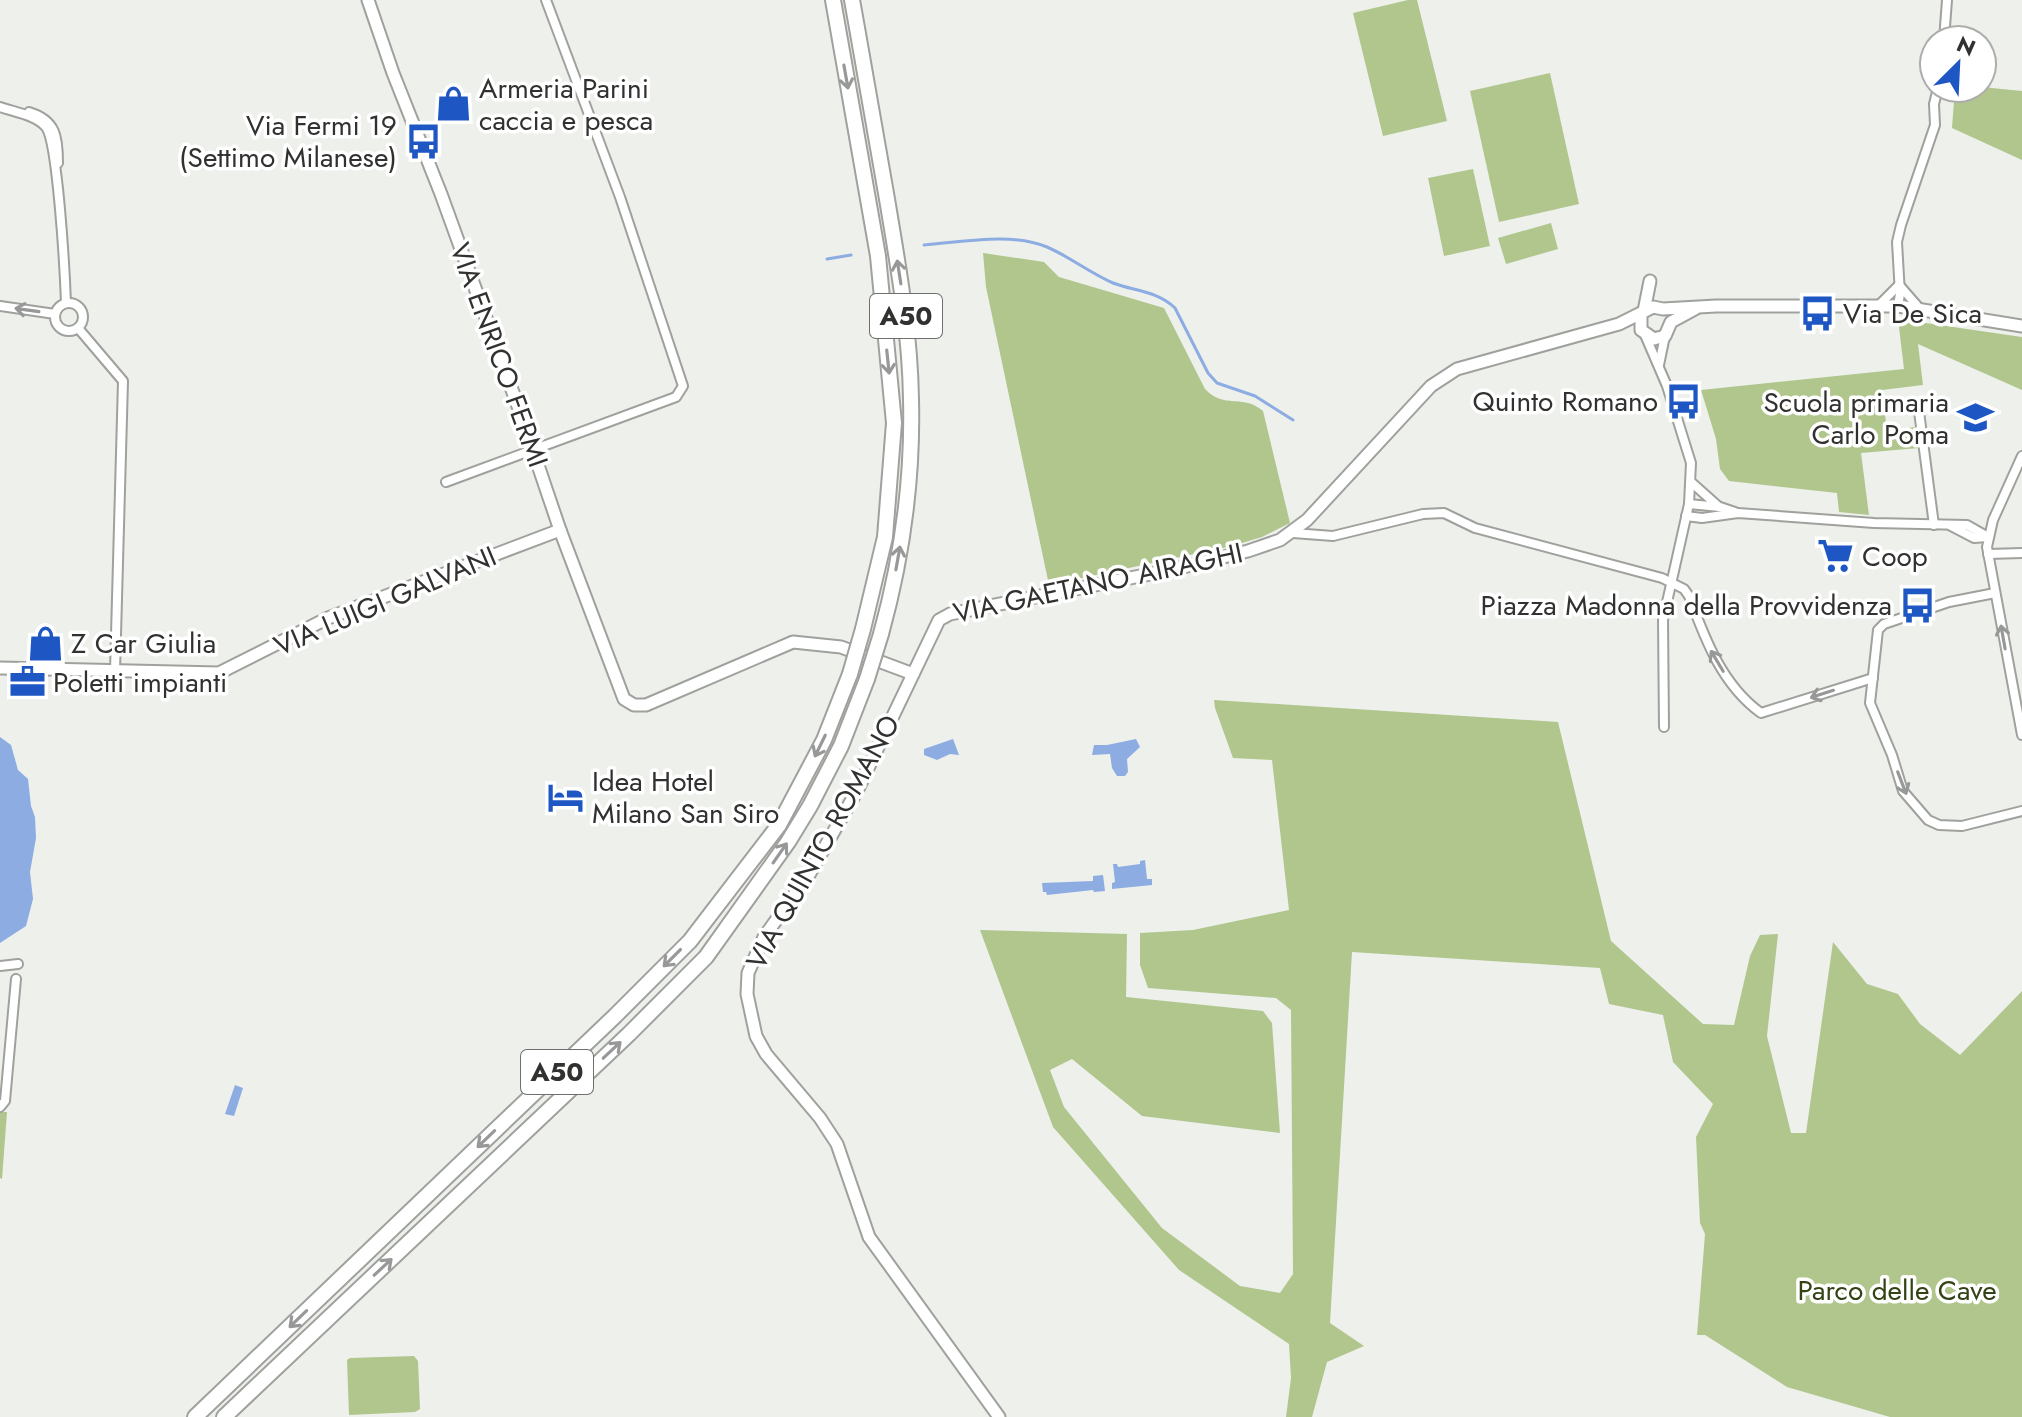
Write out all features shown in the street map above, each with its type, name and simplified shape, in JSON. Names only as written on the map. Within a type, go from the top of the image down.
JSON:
[{"type":"highway","name":"A50","points":[[195,1417],[690,941],[779,825],[824,740],[850,674],[885,537],[894,423],[878,256],[833,0]]},
{"type":"highway","name":"A50","points":[[224,1417],[629,1034],[706,957],[788,842],[841,746],[867,679],[898,563],[909,464],[911,398],[904,303],[852,0]]},
{"type":"street","name":"VIA ENRICO FERMI","points":[[368,0],[623,697],[634,705],[646,705],[793,642],[841,647],[913,674]]},
{"type":"street","points":[[446,482],[676,397],[683,386],[620,197],[546,0]]},
{"type":"street","points":[[1945,24],[1947,0]]},
{"type":"street","points":[[1898,306],[1899,233],[1935,125],[1935,104]]},
{"type":"street","points":[[0,106],[40,115],[54,127],[66,303]]},
{"type":"street","points":[[1664,727],[1663,620],[1689,504],[1691,482],[1689,451],[1643,332],[1643,313],[1650,284],[1671,322]]},
{"type":"street","points":[[1878,306],[1899,285]]},
{"type":"street","points":[[1899,285],[1920,309]]},
{"type":"street","points":[[66,303],[75,304],[82,311],[83,320],[78,328],[71,331],[63,330],[55,322],[59,307],[66,303]]},
{"type":"street","points":[[0,306],[55,314]]},
{"type":"street","points":[[1293,533],[1431,386],[1444,376],[1480,361],[1619,324],[1643,313],[1661,308],[1898,306],[2022,326]]},
{"type":"street","points":[[1658,365],[1671,322],[1699,307]]},
{"type":"street","points":[[1619,324],[1654,339],[1665,336]]},
{"type":"street","points":[[78,328],[123,381],[115,671]]},
{"type":"street","points":[[1890,407],[1918,404],[1934,525]]},
{"type":"street","points":[[2022,456],[1988,537],[1988,554],[2022,735]]},
{"type":"street","points":[[1691,482],[1720,507]]},
{"type":"street","points":[[1689,504],[1720,507],[1738,513]]},
{"type":"street","name":"VIA GAETANO AIRAGHI","points":[[913,674],[932,629],[941,618],[950,614],[1175,569],[1248,551],[1293,533],[1333,536],[1433,512],[1444,513],[1475,528],[1651,574],[1671,582]]},
{"type":"street","points":[[1686,516],[1702,518],[1738,513],[1950,525],[1974,538],[1988,537]]},
{"type":"street","points":[[1307,520],[1324,536]]},
{"type":"street","name":"VIA LUIGI GALVANI","points":[[0,668],[225,671],[339,614],[560,530]]},
{"type":"street","points":[[1988,554],[2022,553]]},
{"type":"street","points":[[1671,582],[1684,589],[1689,596],[1708,646],[1723,672],[1761,713],[1873,678]]},
{"type":"street","points":[[1995,593],[1949,602],[1884,624],[1878,630],[1870,703],[1903,791],[1928,820],[1939,825],[1962,826],[2022,811]]},
{"type":"street","name":"VIA QUINTO ROMANO","points":[[913,674],[858,789],[810,873],[759,947],[748,973],[747,994],[756,1036],[766,1054],[820,1118],[837,1144],[869,1237],[999,1417]]},
{"type":"street","points":[[0,966],[18,964]]},
{"type":"street","points":[[0,1107],[5,1101],[16,979]]},
{"type":"green space","points":[[1417,0],[1447,121],[1383,136],[1353,13]]},
{"type":"green space","points":[[1550,73],[1579,204],[1499,222],[1470,91]]},
{"type":"green space","points":[[1998,89],[2022,91],[2022,160],[1952,128],[1954,104],[1998,104]]},
{"type":"green space","points":[[1473,169],[1490,246],[1444,256],[1428,178]]},
{"type":"green space","points":[[1551,223],[1558,249],[1506,264],[1498,238]]},
{"type":"green space","points":[[983,253],[1044,262],[1059,277],[1164,308],[1205,389],[1220,399],[1248,403],[1263,411],[1290,523],[1262,537],[1232,546],[1049,585],[986,287]]},
{"type":"green space","points":[[1898,319],[2022,337],[2022,390],[1918,344],[1923,385],[1882,390],[1887,431],[1915,427],[1919,448],[1861,453],[1869,515],[1839,512],[1837,493],[1729,481],[1720,469],[1716,439],[1701,390],[1904,369]]},
{"type":"green space","name":"Parco delle Cave","points":[[1214,700],[1558,722],[1611,941],[1703,1024],[1734,1025],[1750,956],[1760,935],[1778,934],[1767,1036],[1791,1133],[1806,1133],[1833,942],[1867,984],[1898,994],[1920,1024],[1960,1055],[2022,991],[2022,1417],[1890,1417],[1787,1387],[1705,1335],[1697,1335],[1705,1234],[1700,1223],[1696,1137],[1713,1104],[1673,1062],[1663,1015],[1609,1004],[1600,968],[1352,952],[1330,1323],[1364,1346],[1327,1362],[1312,1417],[1286,1417],[1291,1378],[1289,1344],[1179,1270],[1053,1127],[980,930],[1127,934],[1126,997],[1263,1011],[1272,1023],[1280,1133],[1142,1116],[1072,1059],[1050,1070],[1064,1107],[1162,1228],[1240,1286],[1280,1293],[1293,1274],[1291,1010],[1276,998],[1148,988],[1140,965],[1140,933],[1193,930],[1289,910],[1272,760],[1233,758]]},
{"type":"green space","points":[[0,1112],[7,1112],[2,1179],[0,1178]]},
{"type":"green space","points":[[414,1356],[418,1361],[420,1409],[415,1412],[349,1415],[347,1360]]},
{"type":"water","points":[[0,737],[11,745],[18,770],[28,779],[36,838],[30,872],[33,899],[26,926],[0,943]]},
{"type":"water","points":[[953,739],[959,755],[950,754],[937,760],[924,755],[924,749]]},
{"type":"water","points":[[1136,739],[1140,747],[1127,759],[1128,772],[1125,776],[1117,776],[1110,754],[1092,755],[1094,745]]},
{"type":"water","points":[[1145,860],[1147,879],[1152,879],[1152,885],[1112,889],[1115,882],[1113,864],[1118,867],[1140,864]]},
{"type":"water","points":[[1103,875],[1105,891],[1047,895],[1043,892],[1042,883],[1093,881],[1093,876]]},
{"type":"water","points":[[235,1085],[243,1088],[234,1116],[225,1114]]},
{"type":"waterway","points":[[924,245],[987,239],[1033,242],[1113,283],[1161,298],[1175,308],[1208,373],[1217,383],[1255,396],[1293,420]]},
{"type":"waterway","points":[[827,259],[851,255]]},
{"type":"place","name":"Armeria Parini caccia e pesca","points":[[453,104]]},
{"type":"place","name":"Via Fermi 19 (Settimo Milanese)","points":[[423,141]]},
{"type":"place","name":"Via De Sica","points":[[1817,313]]},
{"type":"place","name":"Quinto Romano","points":[[1684,401]]},
{"type":"place","name":"Scuola primaria Carlo Poma","points":[[1975,418]]},
{"type":"place","name":"Coop","points":[[1836,556]]},
{"type":"place","name":"Piazza Madonna della Provvidenza","points":[[1918,605]]},
{"type":"place","name":"Z Car Giulia","points":[[45,643]]},
{"type":"place","name":"Poletti impianti","points":[[27,682]]},
{"type":"place","name":"Idea Hotel Milano San Siro","points":[[566,797]]}]
